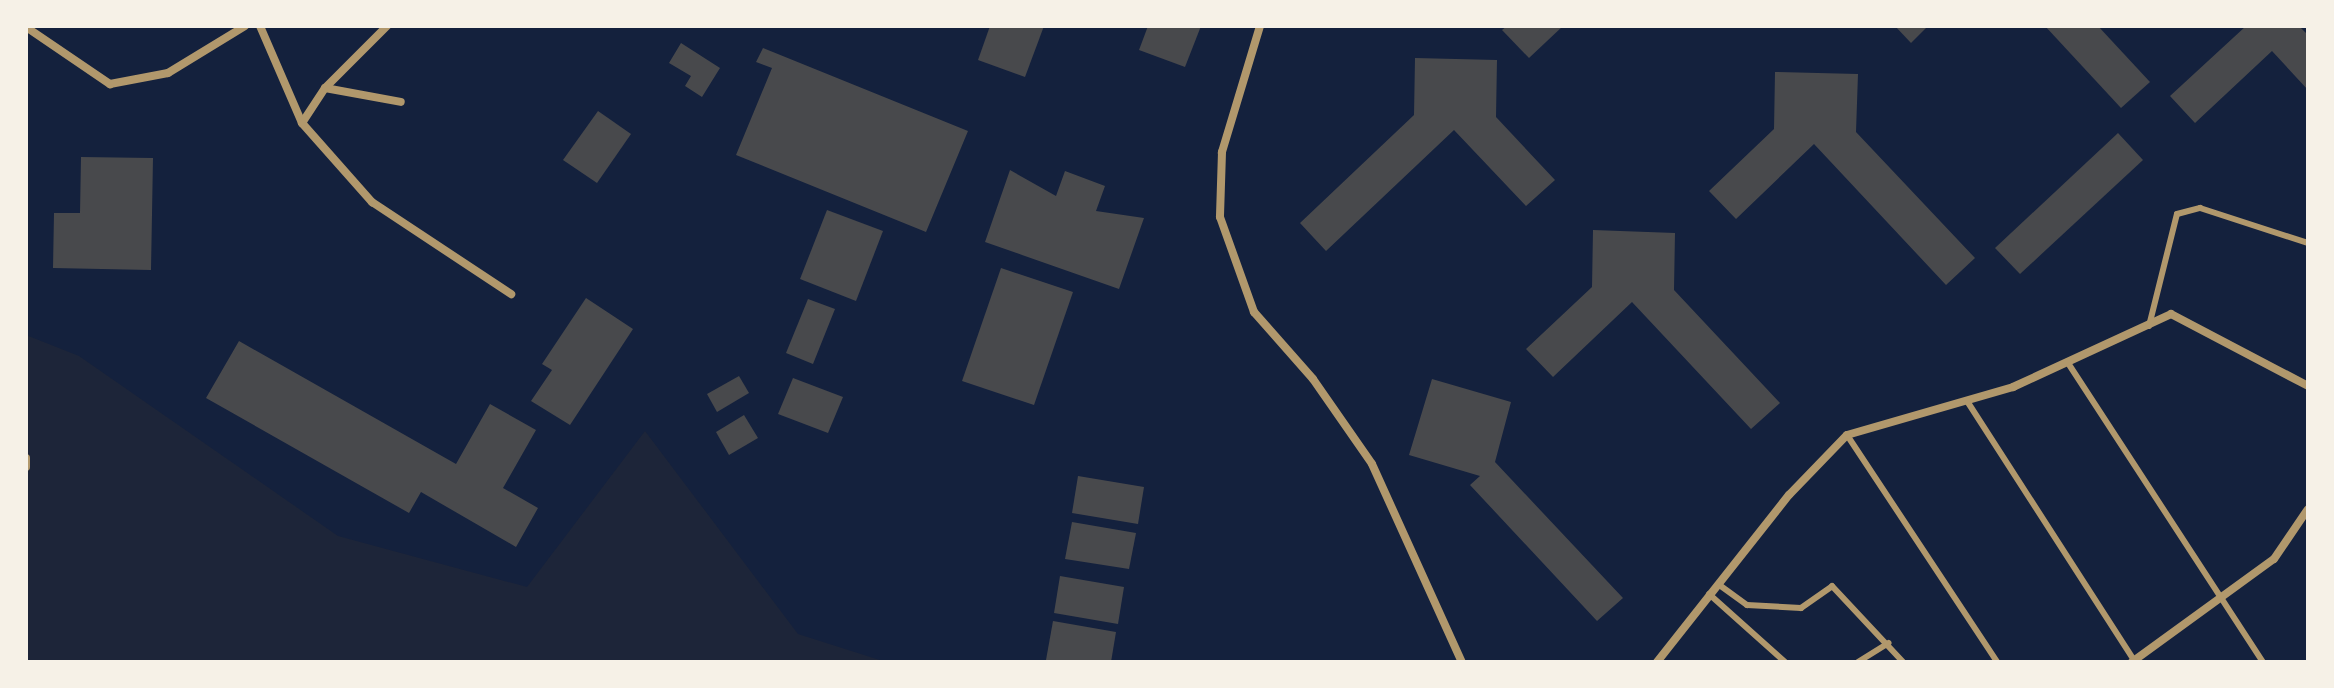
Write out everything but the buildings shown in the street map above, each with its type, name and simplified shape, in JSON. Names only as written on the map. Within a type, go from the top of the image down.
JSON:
[{"type":"street","points":[[26,27],[110,84],[168,73],[245,26]]},
{"type":"street","points":[[260,26],[302,123],[372,202],[511,294]]},
{"type":"street","points":[[302,123],[325,88],[387,26]]},
{"type":"street","points":[[1260,26],[1222,152],[1220,217],[1254,312],[1313,379],[1372,464],[1462,662]]},
{"type":"street","points":[[325,88],[401,102]]},
{"type":"street","points":[[1657,662],[1717,583],[1847,435],[1967,401],[2068,363],[2171,314],[2308,386]]},
{"type":"street","points":[[26,458],[26,467]]},
{"type":"street","points":[[2134,662],[2224,600],[2274,559],[2308,509]]},
{"type":"lane","points":[[2149,326],[2177,214],[2200,208],[2308,243]]},
{"type":"lane","points":[[2068,363],[2263,662]]},
{"type":"lane","points":[[1967,401],[2134,662]]},
{"type":"lane","points":[[1847,435],[1997,662]]},
{"type":"lane","points":[[1717,583],[1747,605],[1801,608],[1832,586],[1889,643],[1903,662]]},
{"type":"lane","points":[[1709,594],[1785,662]]},
{"type":"lane","points":[[1858,662],[1889,643]]},
{"type":"shaded area","points":[[26,335],[79,356],[338,536],[527,587],[645,431],[798,634],[886,662],[26,662]]}]
